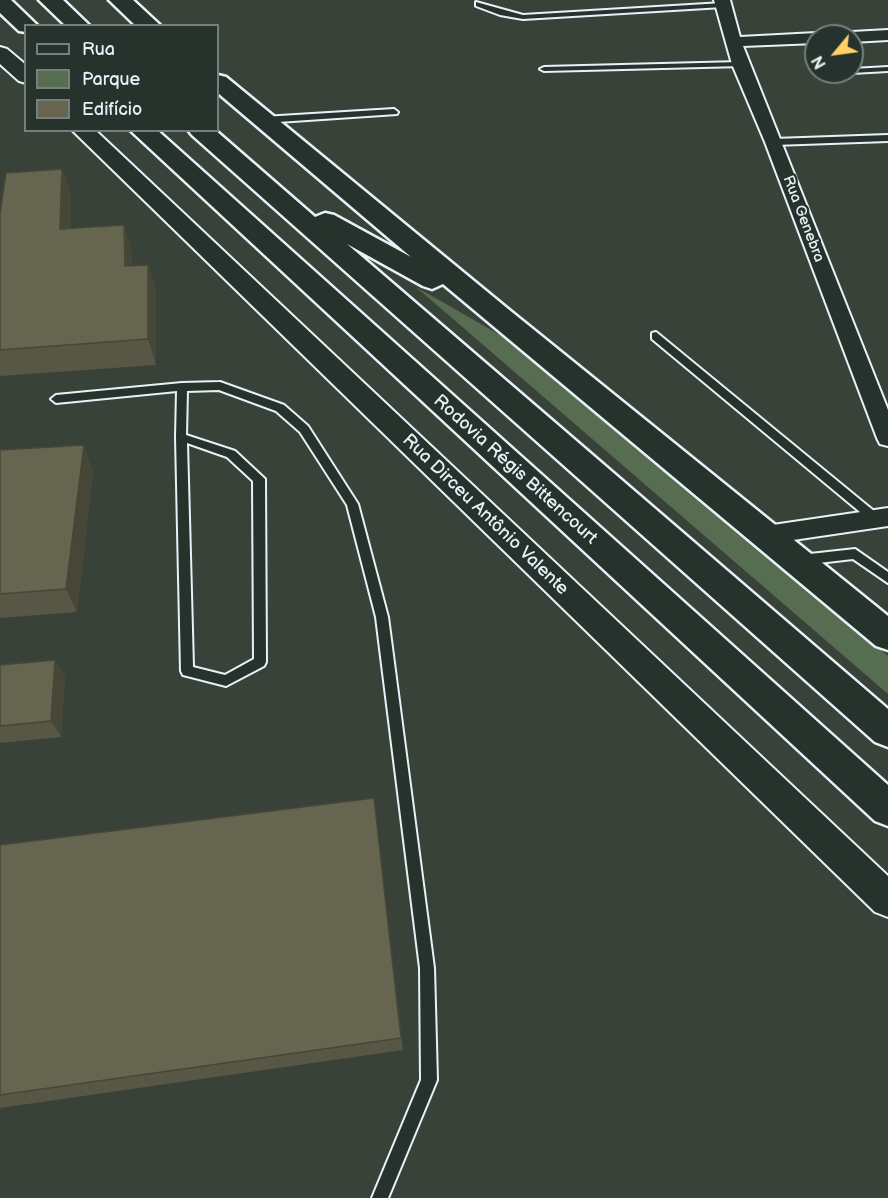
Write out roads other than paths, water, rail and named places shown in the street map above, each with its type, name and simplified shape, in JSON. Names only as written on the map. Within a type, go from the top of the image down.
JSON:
[{"type":"highway","points":[[50,0],[77,24]]},
{"type":"highway","points":[[120,0],[148,24]]},
{"type":"highway","points":[[0,1],[25,24]]},
{"type":"highway","points":[[219,83],[498,316],[888,636]]},
{"type":"highway","name":"Rodovia Régis Bittencourt","points":[[144,132],[888,810]]},
{"type":"highway","points":[[202,132],[888,731]]},
{"type":"highway","points":[[271,192],[498,316]]},
{"type":"street","name":"Rua Genebra","points":[[723,3],[740,64],[774,142],[888,438]]},
{"type":"street","points":[[864,36],[888,35]]},
{"type":"street","points":[[735,42],[804,39]]},
{"type":"street","points":[[0,53],[24,75]]},
{"type":"street","name":"Rua Dirceu Antônio Valente","points":[[84,132],[888,900]]},
{"type":"street","points":[[766,535],[882,518]]},
{"type":"lane","points":[[479,4],[503,14],[523,17],[723,3]]},
{"type":"lane","points":[[544,69],[740,64]]},
{"type":"lane","points":[[864,70],[888,69]]},
{"type":"lane","points":[[263,120],[394,112]]},
{"type":"lane","points":[[774,142],[888,138]]},
{"type":"lane","points":[[656,336],[882,518]]},
{"type":"lane","points":[[56,399],[182,387],[220,386],[280,408],[304,429],[352,504],[382,617],[427,968],[429,1080],[381,1198]]},
{"type":"lane","points":[[181,437],[231,454],[260,479],[260,662],[226,681],[187,671],[181,437],[182,387]]},
{"type":"lane","points":[[797,561],[855,554],[888,578]]}]
